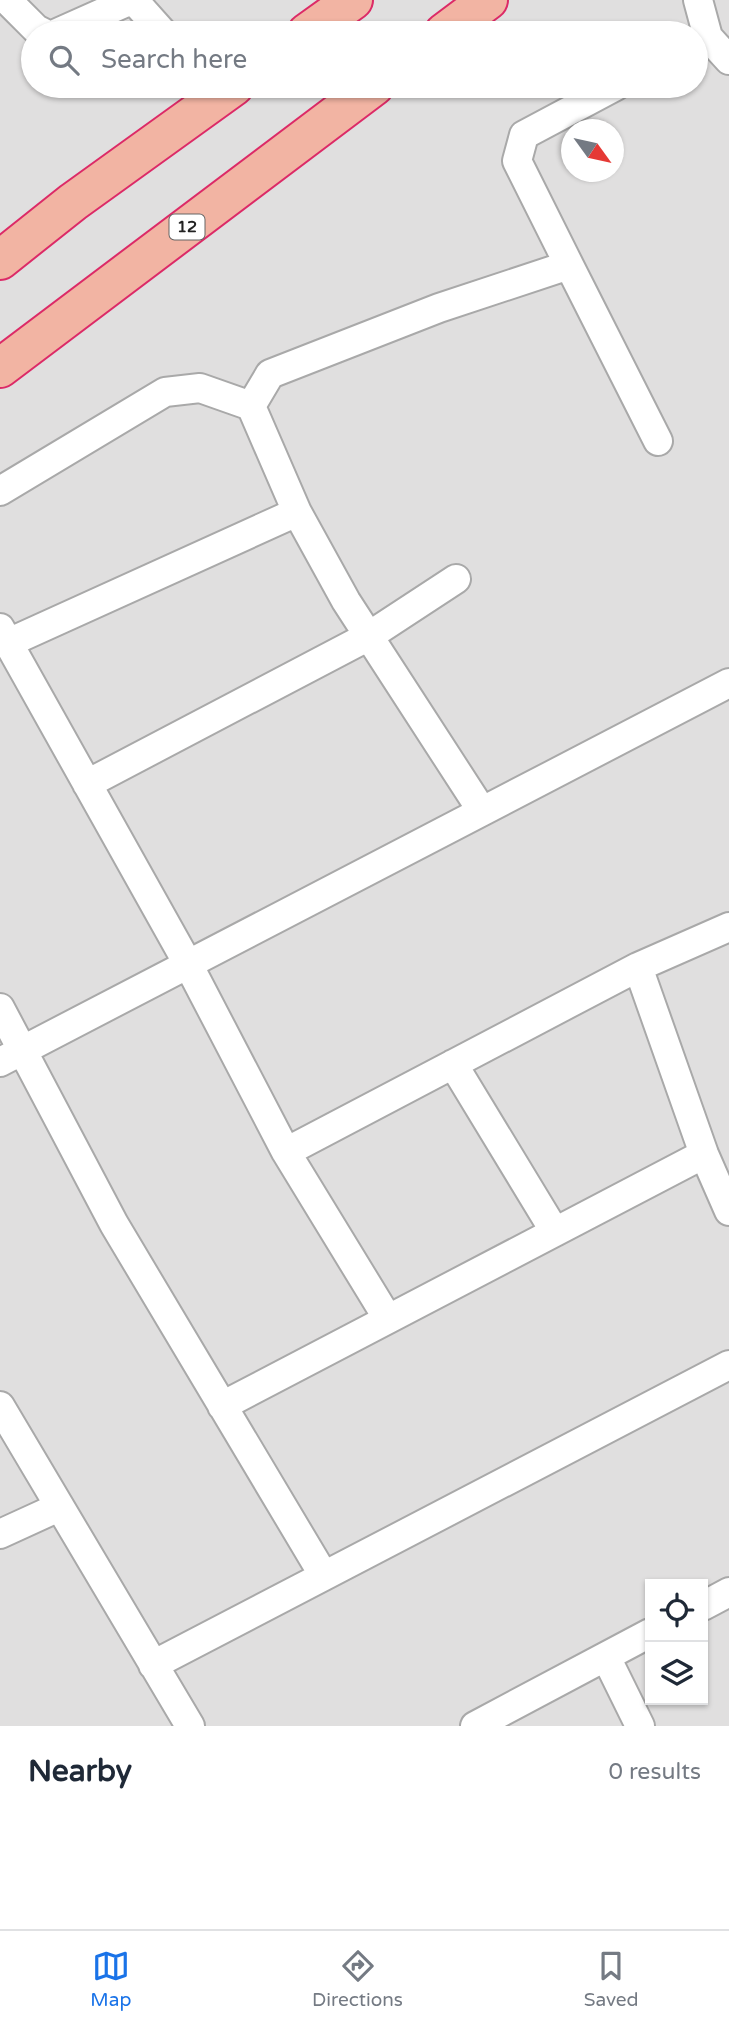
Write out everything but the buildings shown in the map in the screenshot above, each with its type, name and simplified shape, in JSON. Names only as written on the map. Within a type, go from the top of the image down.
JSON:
[{"type":"highway","points":[[460,21],[488,0]]},
{"type":"highway","points":[[324,21],[351,1]]},
{"type":"highway","points":[[0,260],[208,98]]},
{"type":"highway","name":"12","points":[[0,368],[358,98]]},
{"type":"street","points":[[7,0],[28,21]]},
{"type":"street","points":[[698,0],[700,21]]},
{"type":"street","points":[[84,21],[129,1],[138,5],[152,21]]},
{"type":"street","points":[[708,44],[729,60]]},
{"type":"street","points":[[593,98],[524,135],[517,161],[659,441]]},
{"type":"street","points":[[251,406],[270,374],[439,308],[569,265]]},
{"type":"street","points":[[0,491],[165,391],[200,387],[251,406],[297,512],[346,601],[482,811]]},
{"type":"street","points":[[297,512],[4,635],[188,964],[286,1152],[388,1319]]},
{"type":"street","points":[[87,784],[369,636],[456,579]]},
{"type":"street","points":[[11,1056],[729,683]]},
{"type":"street","points":[[286,1152],[638,967],[729,927]]},
{"type":"street","points":[[638,967],[704,1154],[729,1211]]},
{"type":"street","points":[[0,1008],[11,1056],[324,1576]]},
{"type":"street","points":[[453,1064],[555,1231]]},
{"type":"street","points":[[222,1406],[704,1154]]},
{"type":"street","points":[[153,1665],[729,1365]]},
{"type":"street","points":[[0,1406],[190,1726]]},
{"type":"street","points":[[0,1534],[59,1507]]},
{"type":"street","points":[[708,1603],[729,1592]]},
{"type":"street","points":[[475,1726],[645,1636]]},
{"type":"street","points":[[606,1657],[640,1726]]},
{"type":"shaded area","points":[[0,0],[729,0],[729,1726],[0,1726]]}]
